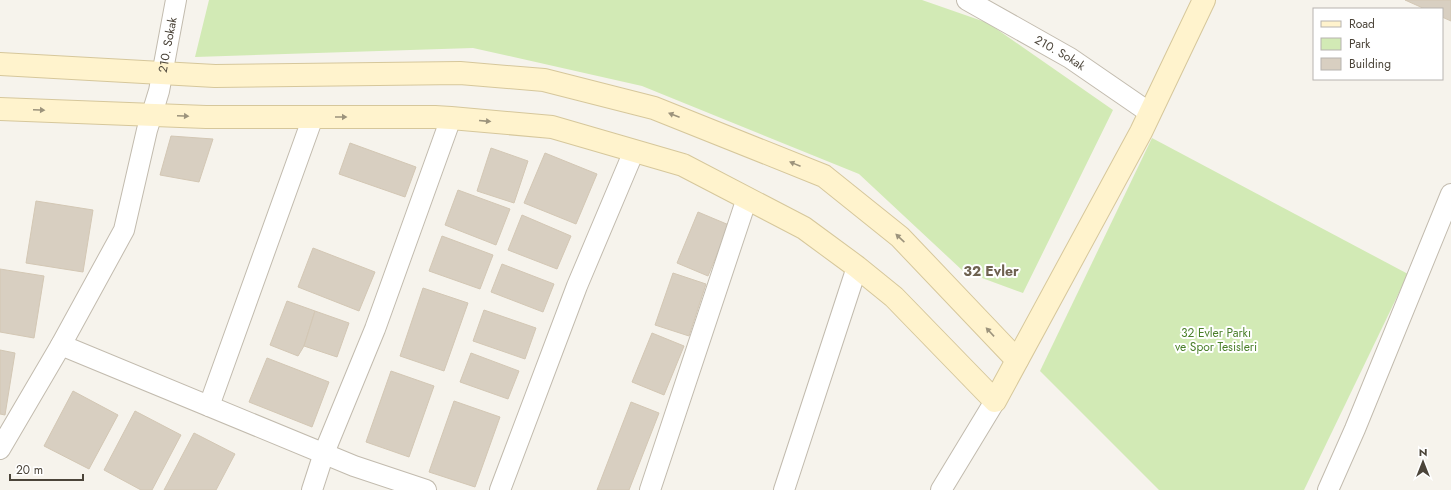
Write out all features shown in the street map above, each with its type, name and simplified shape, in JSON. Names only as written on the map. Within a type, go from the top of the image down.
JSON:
[{"type":"main road","points":[[0,109],[206,117],[451,118],[552,127],[683,165],[804,228],[857,267],[894,297],[995,401],[1150,113],[1204,0]]},
{"type":"main road","points":[[0,64],[161,82],[215,76],[460,73],[544,80],[654,108],[824,176],[900,237],[1017,360]]},
{"type":"street","name":"210. Sokak","points":[[0,449],[61,345],[124,230],[147,130],[161,82],[176,0]]},
{"type":"street","name":"210. Sokak","points":[[967,0],[1070,58],[1150,113]]},
{"type":"street","points":[[209,406],[313,117]]},
{"type":"street","points":[[312,490],[324,453],[375,329],[451,118]]},
{"type":"street","points":[[500,490],[577,286],[634,151]]},
{"type":"street","points":[[1328,490],[1355,429],[1451,194]]},
{"type":"street","points":[[650,490],[747,198]]},
{"type":"street","points":[[784,490],[857,267]]},
{"type":"street","points":[[61,345],[354,466],[426,490]]},
{"type":"street","points":[[941,490],[995,401]]},
{"type":"green space","points":[[209,0],[922,0],[988,23],[1113,110],[1023,293],[963,271],[859,174],[642,86],[473,48],[195,57]]},
{"type":"green space","name":"32 Evler Parkı ve Spor Tesisleri","points":[[1152,138],[1408,274],[1304,490],[1159,490],[1040,371]]},
{"type":"building","points":[[1405,0],[1451,0],[1451,21],[1443,17],[1443,8],[1423,8]]},
{"type":"building","points":[[171,136],[213,139],[199,182],[160,175]]},
{"type":"building","points":[[350,143],[416,167],[405,197],[339,174]]},
{"type":"building","points":[[491,148],[528,161],[514,203],[477,191]]},
{"type":"building","points":[[545,153],[597,174],[576,224],[524,203]]},
{"type":"building","points":[[458,190],[510,209],[496,245],[445,225]]},
{"type":"building","points":[[36,201],[93,210],[83,272],[26,263]]},
{"type":"building","points":[[698,212],[729,225],[708,276],[677,263]]},
{"type":"building","points":[[522,215],[571,236],[557,269],[508,250]]},
{"type":"building","points":[[442,236],[493,255],[480,289],[429,271]]},
{"type":"building","points":[[313,248],[375,272],[359,311],[298,287]]},
{"type":"building","points":[[502,264],[554,284],[543,312],[491,292]]},
{"type":"building","points":[[0,269],[44,276],[34,338],[0,332]]},
{"type":"building","points":[[673,273],[706,284],[689,336],[655,325]]},
{"type":"building","points":[[423,288],[468,303],[444,371],[400,356]]},
{"type":"building","points":[[287,301],[315,311],[304,346],[298,356],[270,345]]},
{"type":"building","points":[[484,310],[536,328],[525,359],[473,341]]},
{"type":"building","points":[[315,311],[349,323],[337,357],[304,346]]},
{"type":"building","points":[[652,333],[684,346],[664,395],[632,382]]},
{"type":"building","points":[[0,350],[15,353],[5,415],[0,414]]},
{"type":"building","points":[[471,353],[519,371],[508,399],[460,382]]},
{"type":"building","points":[[267,358],[329,382],[312,427],[249,402]]},
{"type":"building","points":[[391,371],[434,386],[409,457],[366,442]]},
{"type":"building","points":[[73,391],[118,415],[89,469],[44,446]]},
{"type":"building","points":[[454,401],[500,417],[475,487],[429,472]]},
{"type":"building","points":[[631,402],[659,413],[629,490],[597,490]]},
{"type":"building","points":[[135,411],[181,435],[152,490],[141,490],[104,470]]},
{"type":"building","points":[[194,433],[235,454],[216,490],[164,490]]},
{"type":"district","name":"32 Evler","points":[[991,271]]}]
